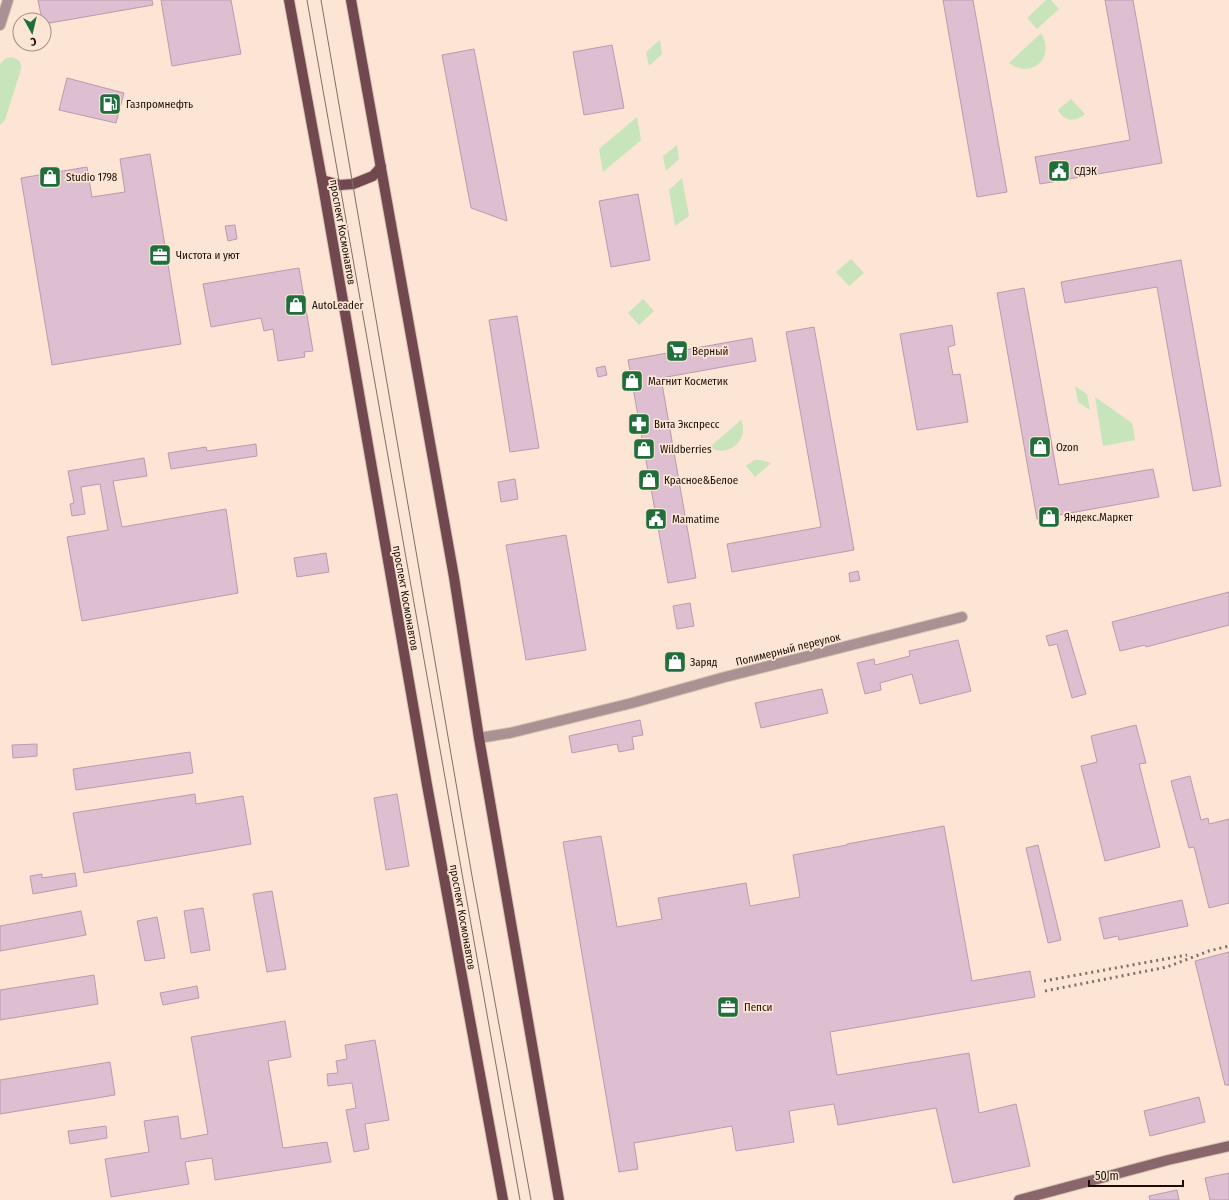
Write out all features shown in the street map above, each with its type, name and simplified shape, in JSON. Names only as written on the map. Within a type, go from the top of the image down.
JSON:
[{"type":"main road","name":"проспект Космонавтов","points":[[289,0],[322,180],[425,778],[503,1200]]},
{"type":"main road","points":[[351,0],[454,577],[479,738],[559,1200]]},
{"type":"main road","points":[[322,180],[340,186],[352,184],[373,176],[381,168]]},
{"type":"street","points":[[0,25],[8,0]]},
{"type":"street","name":"Полимерный переулок","points":[[479,738],[510,733],[632,703],[725,677],[962,617]]},
{"type":"street","points":[[1019,1200],[1168,1160],[1229,1146]]},
{"type":"green space","points":[[1046,0],[1051,0],[1059,9],[1037,29],[1027,18]]},
{"type":"green space","points":[[1041,33],[1045,42],[1045,51],[1039,64],[1033,68],[1025,69],[1017,68],[1009,63]]},
{"type":"green space","points":[[660,40],[662,54],[649,66],[646,52]]},
{"type":"green space","points":[[10,57],[18,60],[21,64],[21,69],[5,120],[0,125],[0,64],[5,59]]},
{"type":"green space","points":[[1071,99],[1085,114],[1082,117],[1070,120],[1063,117],[1058,110]]},
{"type":"green space","points":[[637,117],[641,140],[603,172],[599,149]]},
{"type":"green space","points":[[677,145],[679,159],[666,171],[663,156]]},
{"type":"green space","points":[[682,178],[689,216],[675,226],[669,190]]},
{"type":"green space","points":[[851,259],[864,273],[849,286],[836,272]]},
{"type":"green space","points":[[643,299],[654,311],[639,325],[628,313]]},
{"type":"green space","points":[[1075,386],[1087,394],[1090,410],[1078,402]]},
{"type":"green space","points":[[1095,397],[1132,423],[1135,440],[1103,446]]},
{"type":"green space","points":[[741,420],[743,427],[742,434],[736,445],[724,451],[710,447]]},
{"type":"green space","points":[[755,460],[771,463],[755,477],[746,466]]},
{"type":"building","points":[[38,0],[152,0],[153,5],[52,23],[52,12],[40,12]]},
{"type":"building","points":[[161,0],[231,0],[241,54],[172,66]]},
{"type":"building","points":[[943,0],[973,0],[1007,192],[977,197]]},
{"type":"building","points":[[1105,0],[1133,0],[1162,163],[1040,184],[1035,157],[1130,140]]},
{"type":"building","points":[[612,45],[624,108],[584,115],[573,52]]},
{"type":"building","points":[[474,49],[507,221],[471,208],[442,55]]},
{"type":"building","points":[[67,78],[124,93],[116,123],[59,110]]},
{"type":"building","points":[[150,154],[181,344],[52,365],[21,178],[87,167],[92,197],[125,192],[120,159]]},
{"type":"building","points":[[638,194],[650,260],[611,267],[599,201]]},
{"type":"building","points":[[235,225],[237,239],[228,241],[225,226]]},
{"type":"building","points":[[1181,260],[1221,486],[1193,491],[1157,287],[1065,303],[1061,282]]},
{"type":"building","points":[[299,268],[313,351],[304,352],[305,357],[278,361],[273,329],[264,331],[261,318],[211,327],[203,284]]},
{"type":"building","points":[[1024,288],[1059,485],[1153,469],[1159,497],[1037,519],[997,293]]},
{"type":"building","points":[[517,316],[539,448],[510,452],[489,320]]},
{"type":"building","points":[[952,325],[955,345],[948,347],[953,375],[960,374],[968,422],[917,430],[900,334]]},
{"type":"building","points":[[814,327],[854,550],[732,572],[727,544],[821,527],[786,332]]},
{"type":"building","points":[[752,338],[756,361],[661,378],[696,578],[668,583],[628,360]]},
{"type":"building","points":[[605,366],[607,375],[598,377],[596,368]]},
{"type":"building","points":[[256,444],[257,456],[171,469],[168,453],[206,447],[207,451]]},
{"type":"building","points":[[144,458],[147,476],[113,481],[122,527],[226,509],[238,593],[82,621],[67,537],[108,530],[100,484],[81,487],[85,514],[72,516],[70,504],[74,503],[68,471]]},
{"type":"building","points":[[515,479],[518,499],[501,502],[498,482]]},
{"type":"building","points":[[566,535],[586,650],[526,660],[506,545]]},
{"type":"building","points":[[326,553],[329,572],[297,577],[294,558]]},
{"type":"building","points":[[858,571],[860,580],[850,582],[849,573]]},
{"type":"building","points":[[1229,592],[1229,625],[1146,647],[1145,645],[1120,651],[1112,622]]},
{"type":"building","points":[[690,603],[694,626],[677,629],[673,606]]},
{"type":"building","points":[[1067,630],[1086,694],[1072,698],[1057,644],[1049,646],[1046,636]]},
{"type":"building","points":[[958,640],[971,691],[920,704],[912,674],[880,683],[881,690],[865,694],[857,663],[874,659],[875,665],[910,656],[909,651]]},
{"type":"building","points":[[822,689],[828,713],[761,728],[755,703]]},
{"type":"building","points":[[640,720],[643,735],[632,737],[634,749],[619,752],[617,744],[572,753],[569,736]]},
{"type":"building","points":[[1136,725],[1146,763],[1139,764],[1160,847],[1105,861],[1081,766],[1097,762],[1091,736]]},
{"type":"building","points":[[37,744],[37,756],[13,758],[12,745]]},
{"type":"building","points":[[190,752],[193,773],[76,790],[73,769]]},
{"type":"building","points":[[1190,776],[1201,820],[1208,818],[1209,824],[1229,819],[1229,903],[1209,908],[1194,847],[1189,848],[1171,781]]},
{"type":"building","points":[[195,794],[196,804],[243,796],[251,844],[84,873],[73,813]]},
{"type":"building","points":[[397,794],[409,866],[386,870],[374,798]]},
{"type":"building","points":[[944,826],[972,981],[1030,971],[1035,997],[830,1032],[837,1075],[969,1053],[979,1113],[1016,1104],[1030,1166],[953,1183],[936,1108],[838,1125],[834,1104],[789,1111],[794,1142],[736,1151],[732,1126],[634,1143],[638,1169],[619,1172],[563,842],[601,836],[617,927],[662,919],[658,898],[746,883],[750,906],[800,897],[793,855]]},
{"type":"building","points":[[1038,845],[1061,940],[1048,943],[1026,848]]},
{"type":"building","points":[[75,873],[77,886],[33,894],[30,876],[42,874],[42,878]]},
{"type":"building","points":[[272,891],[286,969],[267,972],[253,894]]},
{"type":"building","points":[[1182,900],[1188,926],[1119,940],[1118,936],[1104,939],[1099,918]]},
{"type":"building","points":[[203,908],[210,950],[191,953],[184,911]]},
{"type":"building","points":[[81,911],[86,935],[0,951],[0,926]]},
{"type":"building","points":[[157,917],[165,958],[145,961],[137,921]]},
{"type":"building","points":[[1229,952],[1229,1085],[1225,1085],[1195,961]]},
{"type":"building","points":[[94,975],[98,1004],[0,1020],[0,990]]},
{"type":"building","points":[[197,986],[199,998],[163,1005],[160,993]]},
{"type":"building","points":[[285,1021],[291,1057],[268,1061],[283,1148],[327,1142],[331,1162],[215,1180],[212,1158],[185,1162],[189,1184],[111,1197],[105,1159],[149,1152],[144,1121],[178,1116],[181,1139],[208,1134],[191,1037]]},
{"type":"building","points":[[375,1040],[389,1120],[365,1124],[369,1149],[354,1152],[346,1110],[356,1108],[352,1083],[328,1086],[327,1074],[338,1073],[336,1061],[347,1059],[345,1045]]},
{"type":"building","points":[[110,1062],[115,1095],[0,1114],[0,1080]]},
{"type":"building","points":[[1199,1097],[1205,1122],[1150,1136],[1144,1111]]},
{"type":"building","points":[[106,1126],[107,1138],[70,1144],[68,1131]]},
{"type":"building","points":[[1229,1173],[1229,1200],[1210,1200],[1205,1178]]},
{"type":"building","points":[[1177,1190],[1179,1200],[1150,1200],[1149,1196]]},
{"type":"tram line","points":[[307,0],[520,1200]]},
{"type":"tram line","points":[[321,0],[472,876],[531,1200]]},
{"type":"railway","points":[[1045,991],[1167,967],[1209,951],[1229,946]]},
{"type":"railway","points":[[1044,981],[1187,955]]},
{"type":"place","name":"Газпромнефть","points":[[110,104]]},
{"type":"place","name":"СДЭК","points":[[1059,171]]},
{"type":"place","name":"Studio 1798","points":[[50,177]]},
{"type":"place","name":"Чистота и уют","points":[[160,255]]},
{"type":"place","name":"AutoLeader","points":[[296,305]]},
{"type":"place","name":"Верный","points":[[677,351]]},
{"type":"place","name":"Магнит Косметик","points":[[632,381]]},
{"type":"place","name":"Вита Экспресс","points":[[639,424]]},
{"type":"place","name":"Ozon","points":[[1040,447]]},
{"type":"place","name":"Wildberries","points":[[644,449]]},
{"type":"place","name":"Красное&Белое","points":[[649,480]]},
{"type":"place","name":"Яндекс.Маркет","points":[[1049,517]]},
{"type":"place","name":"Mamatime","points":[[656,519]]},
{"type":"place","name":"Заряд","points":[[675,662]]},
{"type":"place","name":"Пепси","points":[[728,1007]]}]
